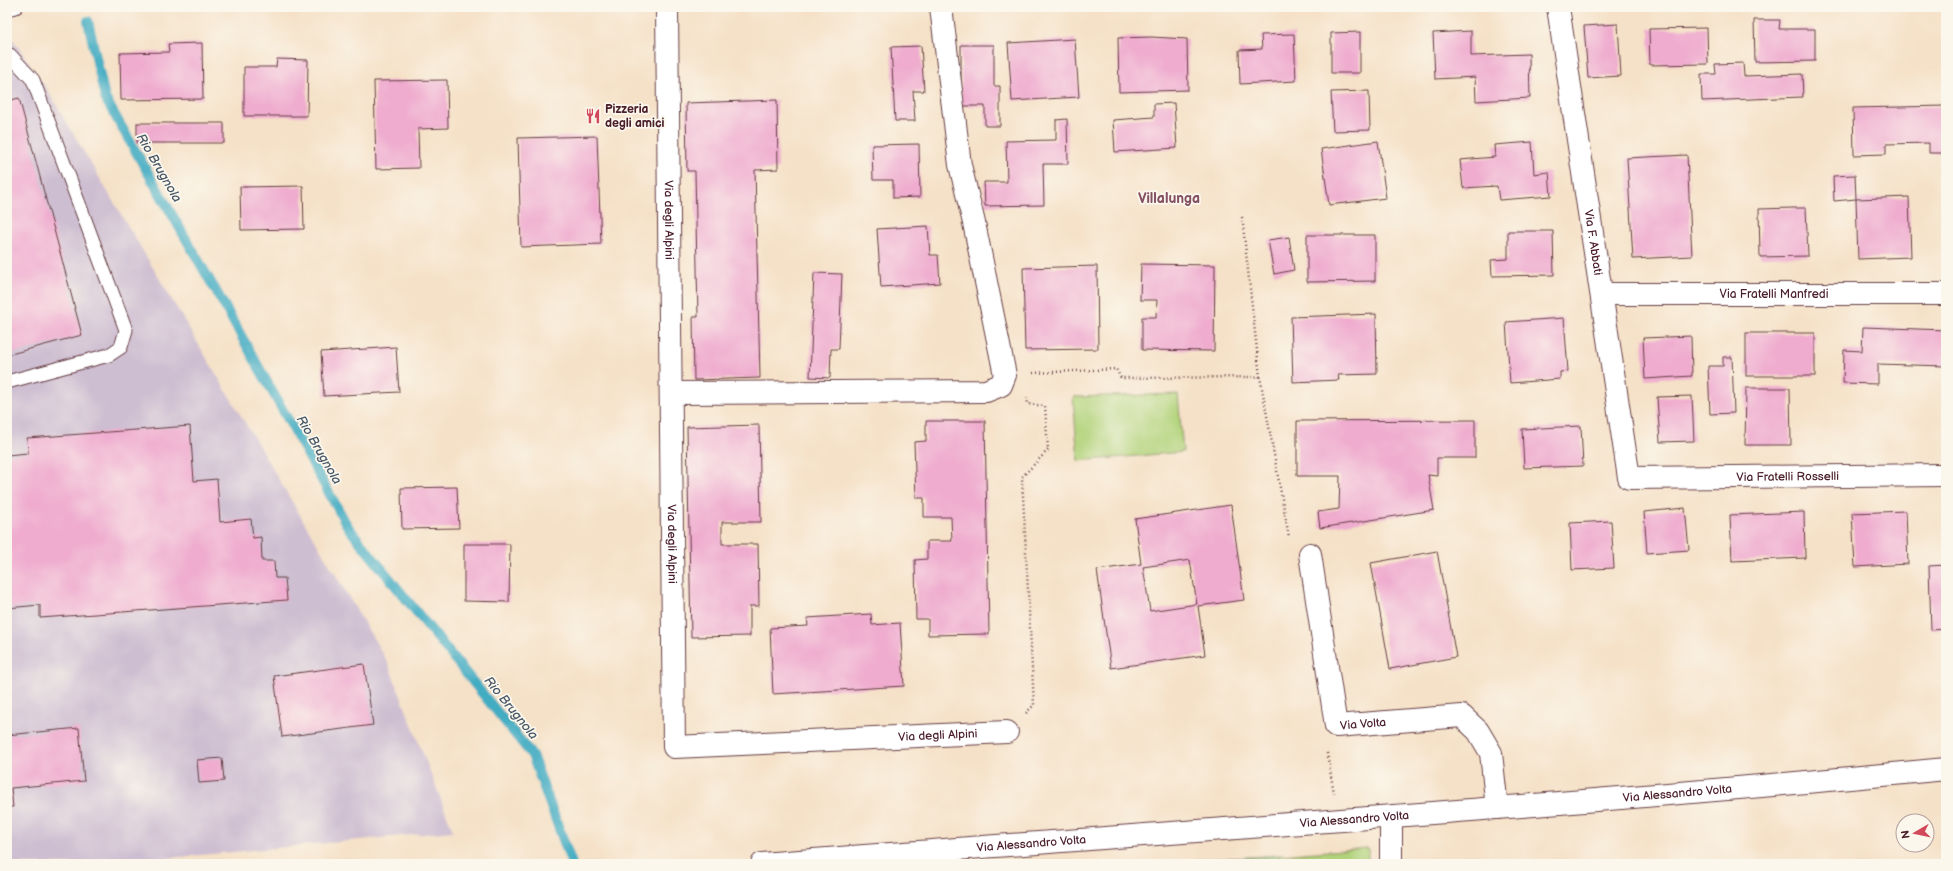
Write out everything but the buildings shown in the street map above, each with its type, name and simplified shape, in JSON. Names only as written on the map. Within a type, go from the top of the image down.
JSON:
[{"type":"street","name":"Via degli Alpini","points":[[667,7],[674,748],[1007,732]]},
{"type":"street","points":[[670,393],[986,391],[1001,385],[1013,375],[960,165],[941,7]]},
{"type":"street","name":"Via F. Abbati","points":[[1558,7],[1629,478]]},
{"type":"street","name":"Via Fratelli Manfredi","points":[[1602,294],[1946,294]]},
{"type":"street","name":"Via Fratelli Rosselli","points":[[1629,478],[1946,475]]},
{"type":"street","name":"Via Volta","points":[[1310,554],[1336,726],[1462,716],[1478,731],[1491,753],[1497,808]]},
{"type":"street","name":"Via Alessandro Volta","points":[[762,864],[1391,817],[1946,769]]},
{"type":"street","points":[[1391,817],[1391,864]]},
{"type":"lane","points":[[7,9],[16,7]]},
{"type":"lane","points":[[7,55],[10,55],[33,80],[126,330],[121,347],[109,355],[7,382]]},
{"type":"path","points":[[1242,217],[1260,377],[1289,539]]},
{"type":"path","points":[[1007,732],[1034,706],[1022,477],[1048,450],[1045,406],[1028,404],[1013,375],[1116,369],[1121,378],[1260,377]]},
{"type":"path","points":[[1326,750],[1339,821]]},
{"type":"shaded area","points":[[7,31],[46,88],[388,663],[453,831],[105,864],[7,864]]},
{"type":"green space","points":[[1178,394],[1183,452],[1078,461],[1073,397]]},
{"type":"green space","points":[[1368,848],[1368,864],[1281,864],[1279,855]]},
{"type":"green space","points":[[1279,855],[1281,864],[1143,864]]},
{"type":"waterway","name":"Rio Brugnola","points":[[88,21],[105,98],[224,305],[348,527],[532,755],[572,864]]},
{"type":"place","name":"Pizzeria degli amici","points":[[593,116]]},
{"type":"district","name":"Villalunga","points":[[1169,198]]}]
